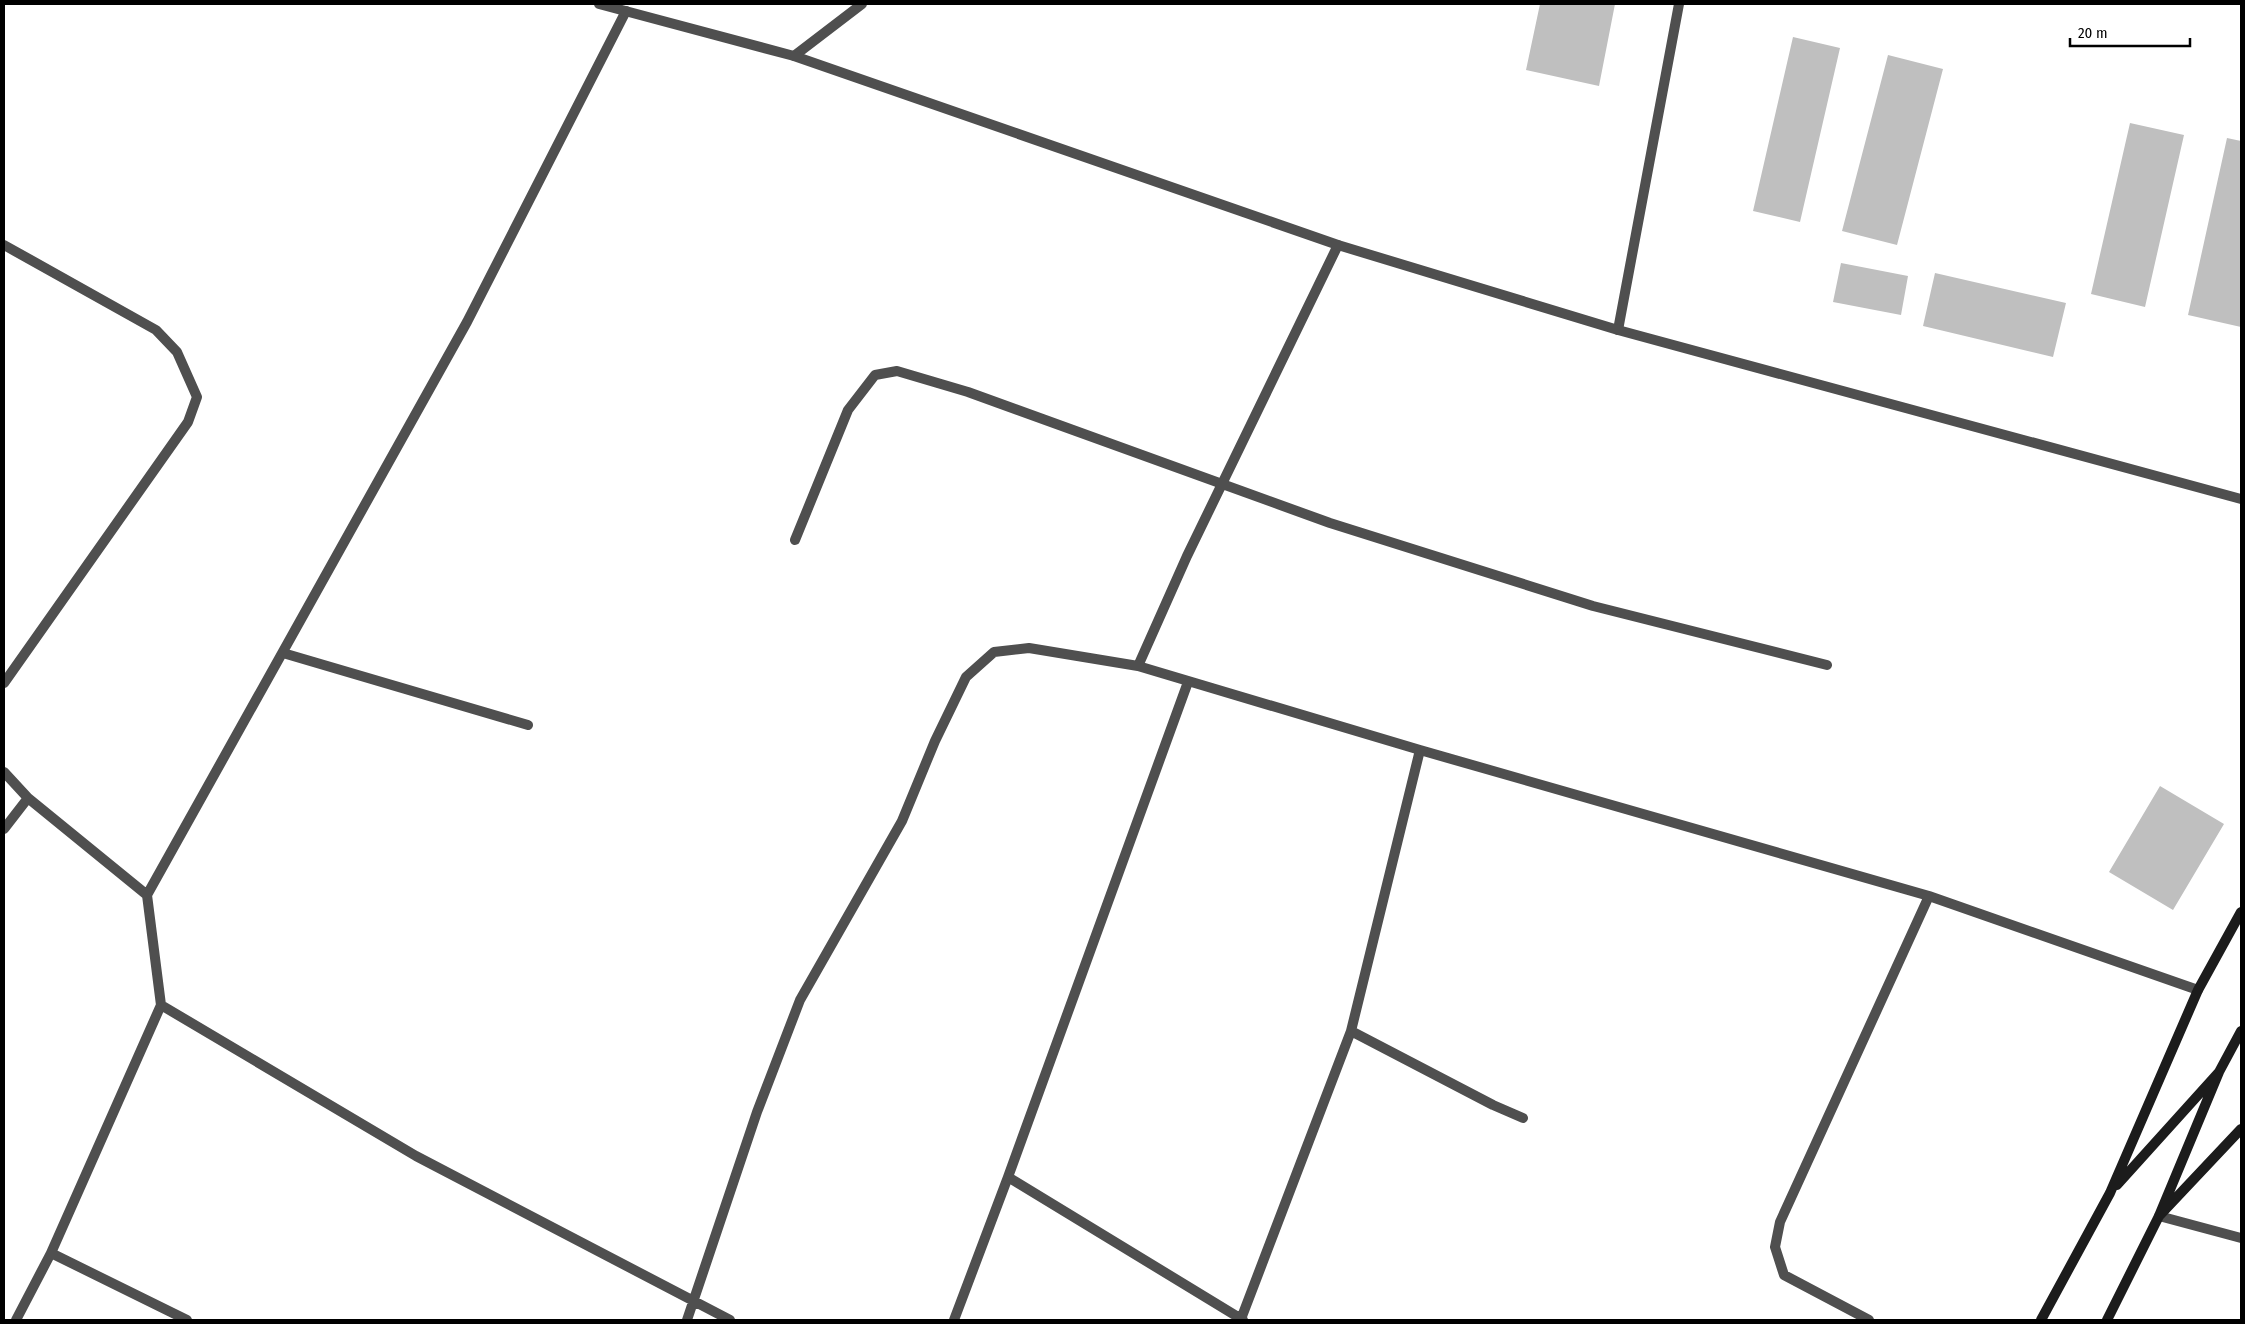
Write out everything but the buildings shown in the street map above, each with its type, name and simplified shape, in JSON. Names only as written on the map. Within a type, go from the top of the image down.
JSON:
[{"type":"main road","points":[[2041,1320],[2110,1193],[2198,990],[2241,912]]},
{"type":"main road","points":[[2107,1320],[2159,1216],[2219,1072],[2241,1031]]},
{"type":"main road","points":[[2110,1193],[2219,1072]]},
{"type":"main road","points":[[2159,1216],[2241,1129]]},
{"type":"street","points":[[599,4],[794,56],[1338,245],[1618,330],[2241,499]]},
{"type":"street","points":[[794,56],[862,4]]},
{"type":"street","points":[[1618,330],[1679,4]]},
{"type":"street","points":[[16,1320],[51,1253],[161,1005],[147,895],[467,322],[626,11]]},
{"type":"street","points":[[4,245],[156,330],[177,352],[197,397],[188,422],[4,683]]},
{"type":"street","points":[[1138,666],[1187,556],[1223,486],[1338,245]]},
{"type":"street","points":[[795,540],[848,410],[875,375],[897,371],[968,392],[1223,486],[1330,523],[1593,606],[1827,665]]},
{"type":"street","points":[[687,1320],[695,1301],[757,1112],[800,1000],[902,821],[966,677],[994,652],[1029,648],[1138,666],[1420,750],[1928,896],[2198,990]]},
{"type":"street","points":[[283,653],[528,725]]},
{"type":"street","points":[[954,1320],[1188,682]]},
{"type":"street","points":[[1008,1177],[1242,1320],[1351,1031],[1420,750]]},
{"type":"street","points":[[4,772],[28,798],[147,895]]},
{"type":"street","points":[[4,829],[28,798]]},
{"type":"street","points":[[1869,1320],[1784,1275],[1775,1247],[1780,1222],[1928,896]]},
{"type":"street","points":[[161,1005],[416,1156],[730,1320]]},
{"type":"street","points":[[1351,1031],[1493,1105],[1524,1118]]},
{"type":"street","points":[[2159,1216],[2241,1238]]},
{"type":"street","points":[[51,1253],[187,1320]]}]
